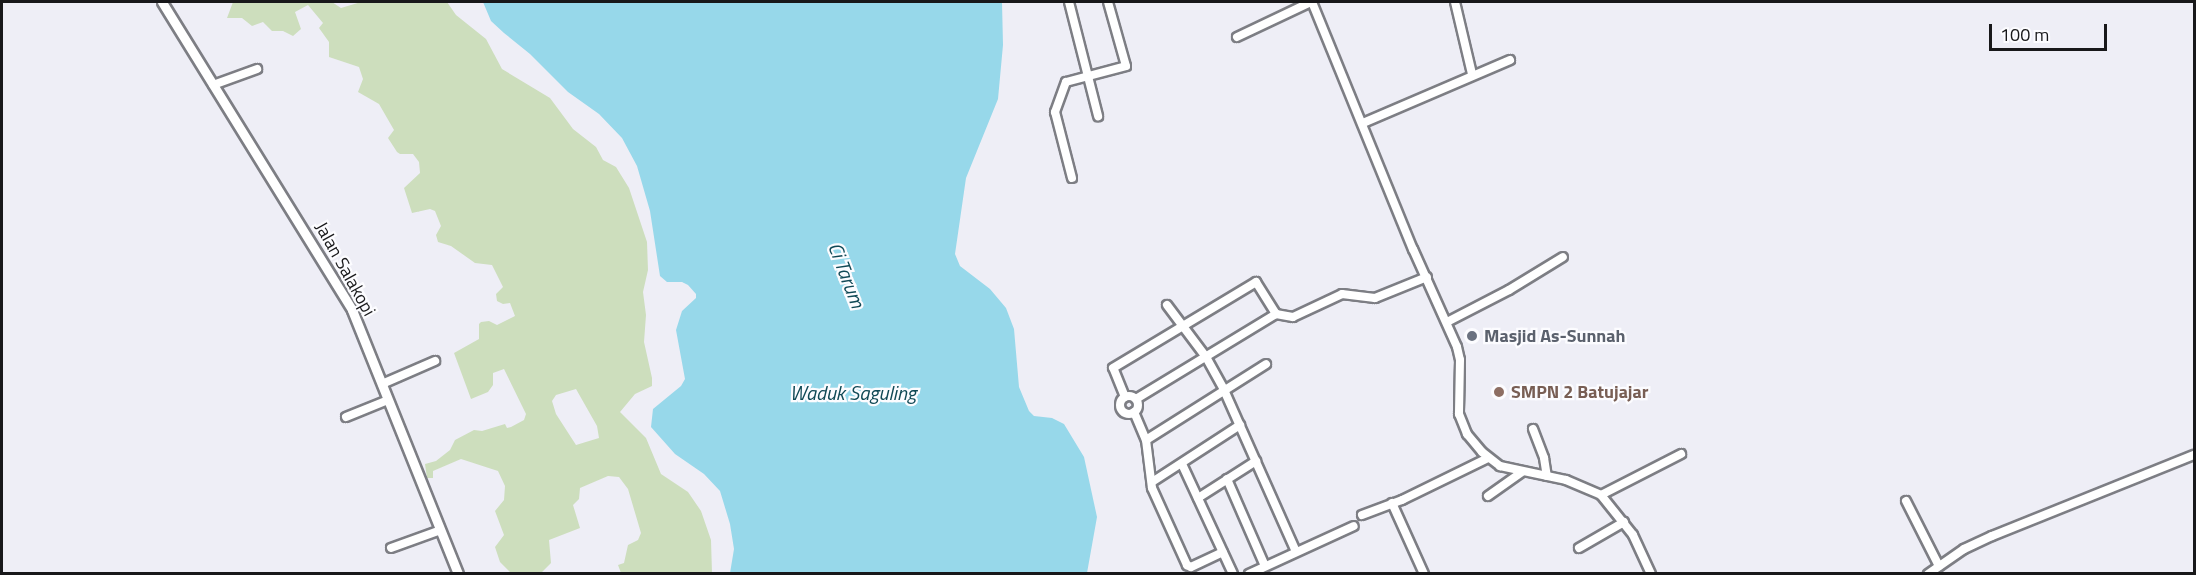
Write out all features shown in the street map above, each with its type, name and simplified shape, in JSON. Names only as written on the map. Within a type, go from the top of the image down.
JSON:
[{"type":"street","name":"Jalan Salakopi","points":[[162,2],[346,300],[458,573]]},
{"type":"street","points":[[1069,2],[1098,116]]},
{"type":"street","points":[[1072,178],[1054,112],[1066,82],[1126,66],[1108,2]]},
{"type":"street","points":[[1237,37],[1311,2],[1460,357],[1460,417],[1467,434],[1488,458],[1506,468],[1573,482],[1601,495],[1624,522],[1651,573]]},
{"type":"street","points":[[1455,2],[1472,74]]},
{"type":"street","points":[[1363,123],[1472,74],[1510,60]]},
{"type":"street","points":[[213,85],[257,69]]},
{"type":"street","points":[[1447,322],[1509,290],[1563,256]]},
{"type":"street","points":[[1136,399],[1276,315],[1293,317],[1342,294],[1376,298],[1427,278]]},
{"type":"street","points":[[1134,412],[1128,413],[1121,408],[1125,397],[1113,368],[1256,282],[1276,315]]},
{"type":"street","points":[[1167,305],[1206,357],[1224,390],[1296,552]]},
{"type":"street","points":[[382,384],[435,361]]},
{"type":"street","points":[[1146,440],[1266,364]]},
{"type":"street","points":[[1125,397],[1131,396],[1136,399],[1138,405],[1134,412]]},
{"type":"street","points":[[346,417],[388,400]]},
{"type":"street","points":[[1134,412],[1146,440],[1152,488],[1187,565],[1191,567],[1223,552]]},
{"type":"street","points":[[1152,482],[1240,425]]},
{"type":"street","points":[[1533,429],[1548,476]]},
{"type":"street","points":[[1601,495],[1681,454]]},
{"type":"street","points":[[1928,573],[1964,549],[1992,536],[2194,456]]},
{"type":"street","points":[[1362,515],[1488,458]]},
{"type":"street","points":[[1198,498],[1256,461]]},
{"type":"street","points":[[1182,464],[1233,573]]},
{"type":"street","points":[[1488,496],[1522,472]]},
{"type":"street","points":[[1227,479],[1265,566]]},
{"type":"street","points":[[1906,501],[1939,566]]},
{"type":"street","points":[[1392,503],[1424,573]]},
{"type":"street","points":[[1579,548],[1624,522]]},
{"type":"street","points":[[1249,573],[1354,526]]},
{"type":"street","points":[[391,548],[441,530]]},
{"type":"green space","points":[[233,2],[332,2],[341,8],[361,2],[447,2],[456,15],[486,39],[502,69],[550,98],[573,129],[596,147],[603,160],[616,167],[629,188],[647,242],[648,270],[643,292],[646,315],[644,342],[652,378],[652,386],[635,394],[620,412],[646,438],[661,474],[688,492],[701,511],[711,540],[712,573],[621,573],[618,565],[624,563],[628,545],[638,540],[641,533],[628,489],[619,477],[608,476],[580,488],[579,499],[573,505],[580,528],[549,540],[551,563],[541,573],[511,573],[500,562],[495,547],[504,535],[495,511],[504,500],[505,486],[498,471],[461,459],[433,471],[433,478],[427,478],[425,464],[436,461],[450,450],[455,440],[474,430],[482,431],[505,424],[507,428],[524,420],[526,414],[504,369],[493,373],[493,385],[488,392],[471,399],[454,353],[479,339],[481,322],[489,321],[497,325],[515,316],[510,303],[503,304],[497,301],[496,294],[503,287],[492,265],[475,263],[451,246],[438,242],[436,235],[441,226],[435,211],[430,209],[412,213],[404,188],[420,173],[419,162],[413,154],[397,152],[388,138],[394,130],[379,104],[358,92],[363,79],[359,67],[329,57],[329,42],[319,28],[323,23],[308,5],[295,12],[301,29],[293,36],[283,31],[272,31],[263,22],[252,26],[242,18],[227,18]],"holes":[[[576,389],[597,426],[599,438],[576,445],[556,414],[552,401],[556,395]]]},
{"type":"water","name":"Waduk Saguling","points":[[483,2],[1002,2],[1003,45],[998,99],[966,178],[955,254],[960,266],[990,289],[1006,308],[1014,329],[1019,387],[1029,411],[1034,416],[1052,418],[1064,424],[1084,457],[1097,517],[1087,573],[730,573],[734,549],[730,524],[720,491],[704,474],[675,454],[651,427],[653,409],[681,386],[685,379],[676,330],[682,311],[696,298],[696,294],[682,282],[667,282],[660,276],[650,211],[637,166],[622,138],[599,114],[568,92],[530,54],[491,21]]},
{"type":"place","name":"Masjid As-Sunnah","points":[[1472,336]]},
{"type":"place","name":"SMPN 2 Batujajar","points":[[1499,392]]},
{"type":"water label","name":"Ci Tarum","points":[[847,275]]}]
